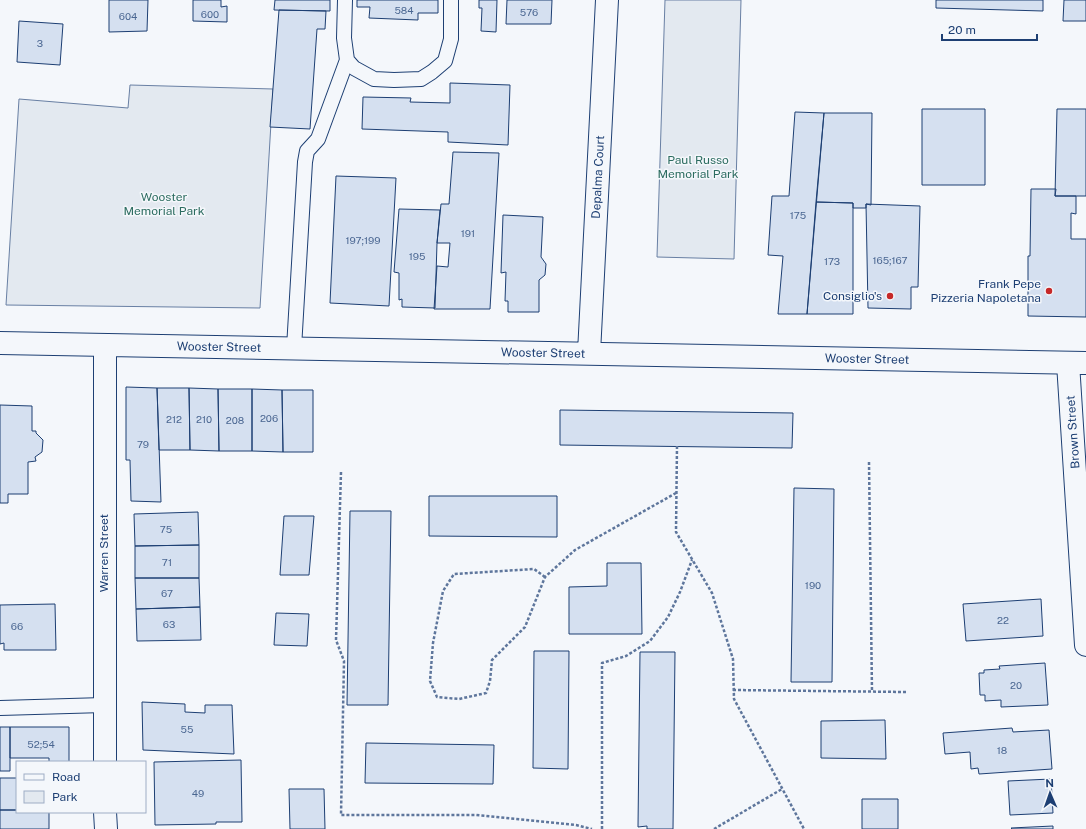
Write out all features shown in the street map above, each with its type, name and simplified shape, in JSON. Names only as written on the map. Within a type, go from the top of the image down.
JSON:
[{"type":"street","name":"Depalma Court","points":[[589,353],[607,0]]},
{"type":"street","name":"Wooster Street","points":[[0,343],[1077,363]]},
{"type":"street","name":"Warren Street","points":[[105,345],[105,761]]},
{"type":"street","name":"Brown Street","points":[[1077,363],[1086,645]]},
{"type":"street","points":[[105,813],[106,829]]},
{"type":"lane","points":[[294,348],[305,162],[307,151],[318,139],[346,60],[344,38],[345,0]]},
{"type":"lane","points":[[346,60],[354,68],[374,79],[421,79],[445,61],[451,39],[451,0]]},
{"type":"lane","points":[[0,708],[104,705]]},
{"type":"path","points":[[677,446],[676,532],[712,593],[733,659],[734,699],[804,829]]},
{"type":"path","points":[[869,462],[872,692]]},
{"type":"path","points":[[340,472],[336,640],[344,661],[341,815],[476,815],[576,825],[592,829]]},
{"type":"path","points":[[545,577],[534,569],[454,574],[443,591],[433,643],[430,680],[437,697],[459,699],[486,693],[490,681],[492,660],[525,627],[545,577],[575,550],[676,493]]},
{"type":"path","points":[[602,829],[602,663],[626,656],[650,641],[668,616],[680,592],[692,560]]},
{"type":"path","points":[[733,690],[906,692]]},
{"type":"path","points":[[714,829],[782,789]]},
{"type":"green space","name":"Paul Russo Memorial Park","points":[[665,0],[741,0],[734,259],[657,257]]},
{"type":"green space","name":"Wooster Memorial Park","points":[[130,85],[273,89],[260,308],[6,305],[19,99],[128,108]]},
{"type":"building","points":[[109,0],[148,0],[147,31],[109,32]]},
{"type":"building","points":[[193,0],[221,0],[221,7],[227,6],[227,22],[193,21]]},
{"type":"building","points":[[275,0],[330,0],[330,11],[274,10]]},
{"type":"building","points":[[357,0],[438,0],[438,13],[418,13],[418,20],[369,18],[370,7],[357,7]]},
{"type":"building","points":[[479,0],[497,0],[496,32],[481,31],[482,8],[479,8]]},
{"type":"building","points":[[507,0],[552,0],[551,24],[506,24]]},
{"type":"building","points":[[936,0],[1043,0],[1043,11],[936,8]]},
{"type":"building","points":[[1064,0],[1086,0],[1086,21],[1063,21]]},
{"type":"building","points":[[279,10],[326,11],[325,29],[317,29],[310,129],[270,127]]},
{"type":"building","points":[[19,21],[63,24],[60,65],[17,62]]},
{"type":"building","points":[[450,83],[510,85],[508,145],[448,142],[448,132],[362,129],[363,97],[411,98],[410,102],[450,103]]},
{"type":"building","points":[[922,109],[985,109],[985,185],[922,185]]},
{"type":"building","points":[[1057,109],[1086,109],[1086,196],[1055,196]]},
{"type":"building","points":[[795,112],[824,113],[807,314],[778,314],[783,256],[768,255],[772,196],[789,196]]},
{"type":"building","points":[[824,113],[872,113],[871,205],[866,204],[866,208],[853,208],[853,203],[816,202]]},
{"type":"building","points":[[453,152],[499,153],[490,309],[434,309],[437,266],[448,267],[450,243],[437,243],[441,204],[449,204]]},
{"type":"building","points":[[336,176],[396,178],[389,306],[330,303]]},
{"type":"building","points":[[1031,189],[1056,189],[1055,196],[1076,196],[1076,214],[1071,213],[1071,239],[1086,239],[1086,317],[1028,316],[1028,256],[1030,256]]},
{"type":"building","points":[[816,202],[853,203],[853,314],[807,314]]},
{"type":"building","points":[[866,204],[920,206],[918,287],[911,287],[911,309],[868,308]]},
{"type":"building","points":[[399,209],[440,210],[437,243],[435,308],[402,307],[402,299],[399,300],[399,273],[394,272]]},
{"type":"building","points":[[503,215],[543,217],[541,257],[546,264],[545,275],[539,280],[539,312],[508,312],[508,301],[505,301],[506,272],[501,273]]},
{"type":"building","points":[[126,387],[157,388],[161,502],[131,501],[130,460],[126,460]]},
{"type":"building","points":[[157,388],[189,388],[190,450],[159,450]]},
{"type":"building","points":[[189,388],[218,389],[219,451],[190,450]]},
{"type":"building","points":[[218,389],[252,389],[252,451],[219,451]]},
{"type":"building","points":[[252,389],[282,390],[283,452],[252,451]]},
{"type":"building","points":[[282,390],[313,390],[313,452],[283,452]]},
{"type":"building","points":[[0,405],[32,406],[32,431],[36,431],[36,433],[43,440],[42,452],[35,457],[36,461],[28,462],[28,494],[8,494],[8,503],[0,503]]},
{"type":"building","points":[[560,410],[793,413],[792,448],[560,445]]},
{"type":"building","points":[[794,488],[834,489],[832,682],[791,682]]},
{"type":"building","points":[[429,496],[557,496],[557,537],[429,536]]},
{"type":"building","points":[[350,511],[391,511],[388,705],[347,705]]},
{"type":"building","points":[[198,512],[199,545],[135,546],[134,514]]},
{"type":"building","points":[[284,516],[314,516],[309,575],[280,575]]},
{"type":"building","points":[[199,545],[199,578],[135,578],[135,546]]},
{"type":"building","points":[[607,563],[641,563],[642,634],[569,634],[569,587],[607,586]]},
{"type":"building","points":[[135,578],[199,578],[200,607],[136,609]]},
{"type":"building","points":[[1041,599],[1043,636],[966,641],[963,604]]},
{"type":"building","points":[[55,604],[56,650],[4,650],[4,643],[0,644],[0,605]]},
{"type":"building","points":[[200,607],[201,640],[137,641],[136,609]]},
{"type":"building","points":[[276,613],[309,614],[307,646],[274,645]]},
{"type":"building","points":[[534,651],[569,651],[568,769],[533,768]]},
{"type":"building","points":[[640,652],[675,652],[673,829],[647,829],[647,826],[638,827]]},
{"type":"building","points":[[1045,663],[1048,705],[1001,707],[1001,700],[985,701],[985,695],[980,695],[979,673],[984,673],[984,670],[1000,669],[999,666]]},
{"type":"building","points":[[142,702],[185,704],[185,712],[205,713],[205,705],[232,705],[234,754],[143,750]]},
{"type":"building","points":[[885,720],[886,759],[821,758],[821,721]]},
{"type":"building","points":[[0,727],[10,727],[10,771],[0,771]]},
{"type":"building","points":[[10,727],[69,727],[69,761],[49,761],[49,758],[10,758]]},
{"type":"building","points":[[1012,728],[1013,732],[1049,730],[1052,769],[979,774],[978,768],[971,769],[970,752],[945,754],[943,733]]},
{"type":"building","points":[[366,743],[494,745],[493,784],[365,783]]},
{"type":"building","points":[[241,760],[242,822],[155,825],[154,762]]},
{"type":"building","points":[[0,778],[16,778],[16,810],[0,810]]},
{"type":"building","points":[[1051,779],[1053,813],[1010,815],[1008,781]]},
{"type":"building","points":[[289,789],[324,789],[325,829],[290,829]]},
{"type":"building","points":[[862,799],[898,799],[898,829],[862,829]]},
{"type":"building","points":[[0,810],[16,810],[16,813],[49,813],[49,829],[0,829]]},
{"type":"building","points":[[1053,826],[1053,829],[1011,828]]},
{"type":"place","name":"Frank Pepe Pizzeria Napoletana","points":[[1049,291]]},
{"type":"place","name":"Consiglio's","points":[[890,296]]}]
